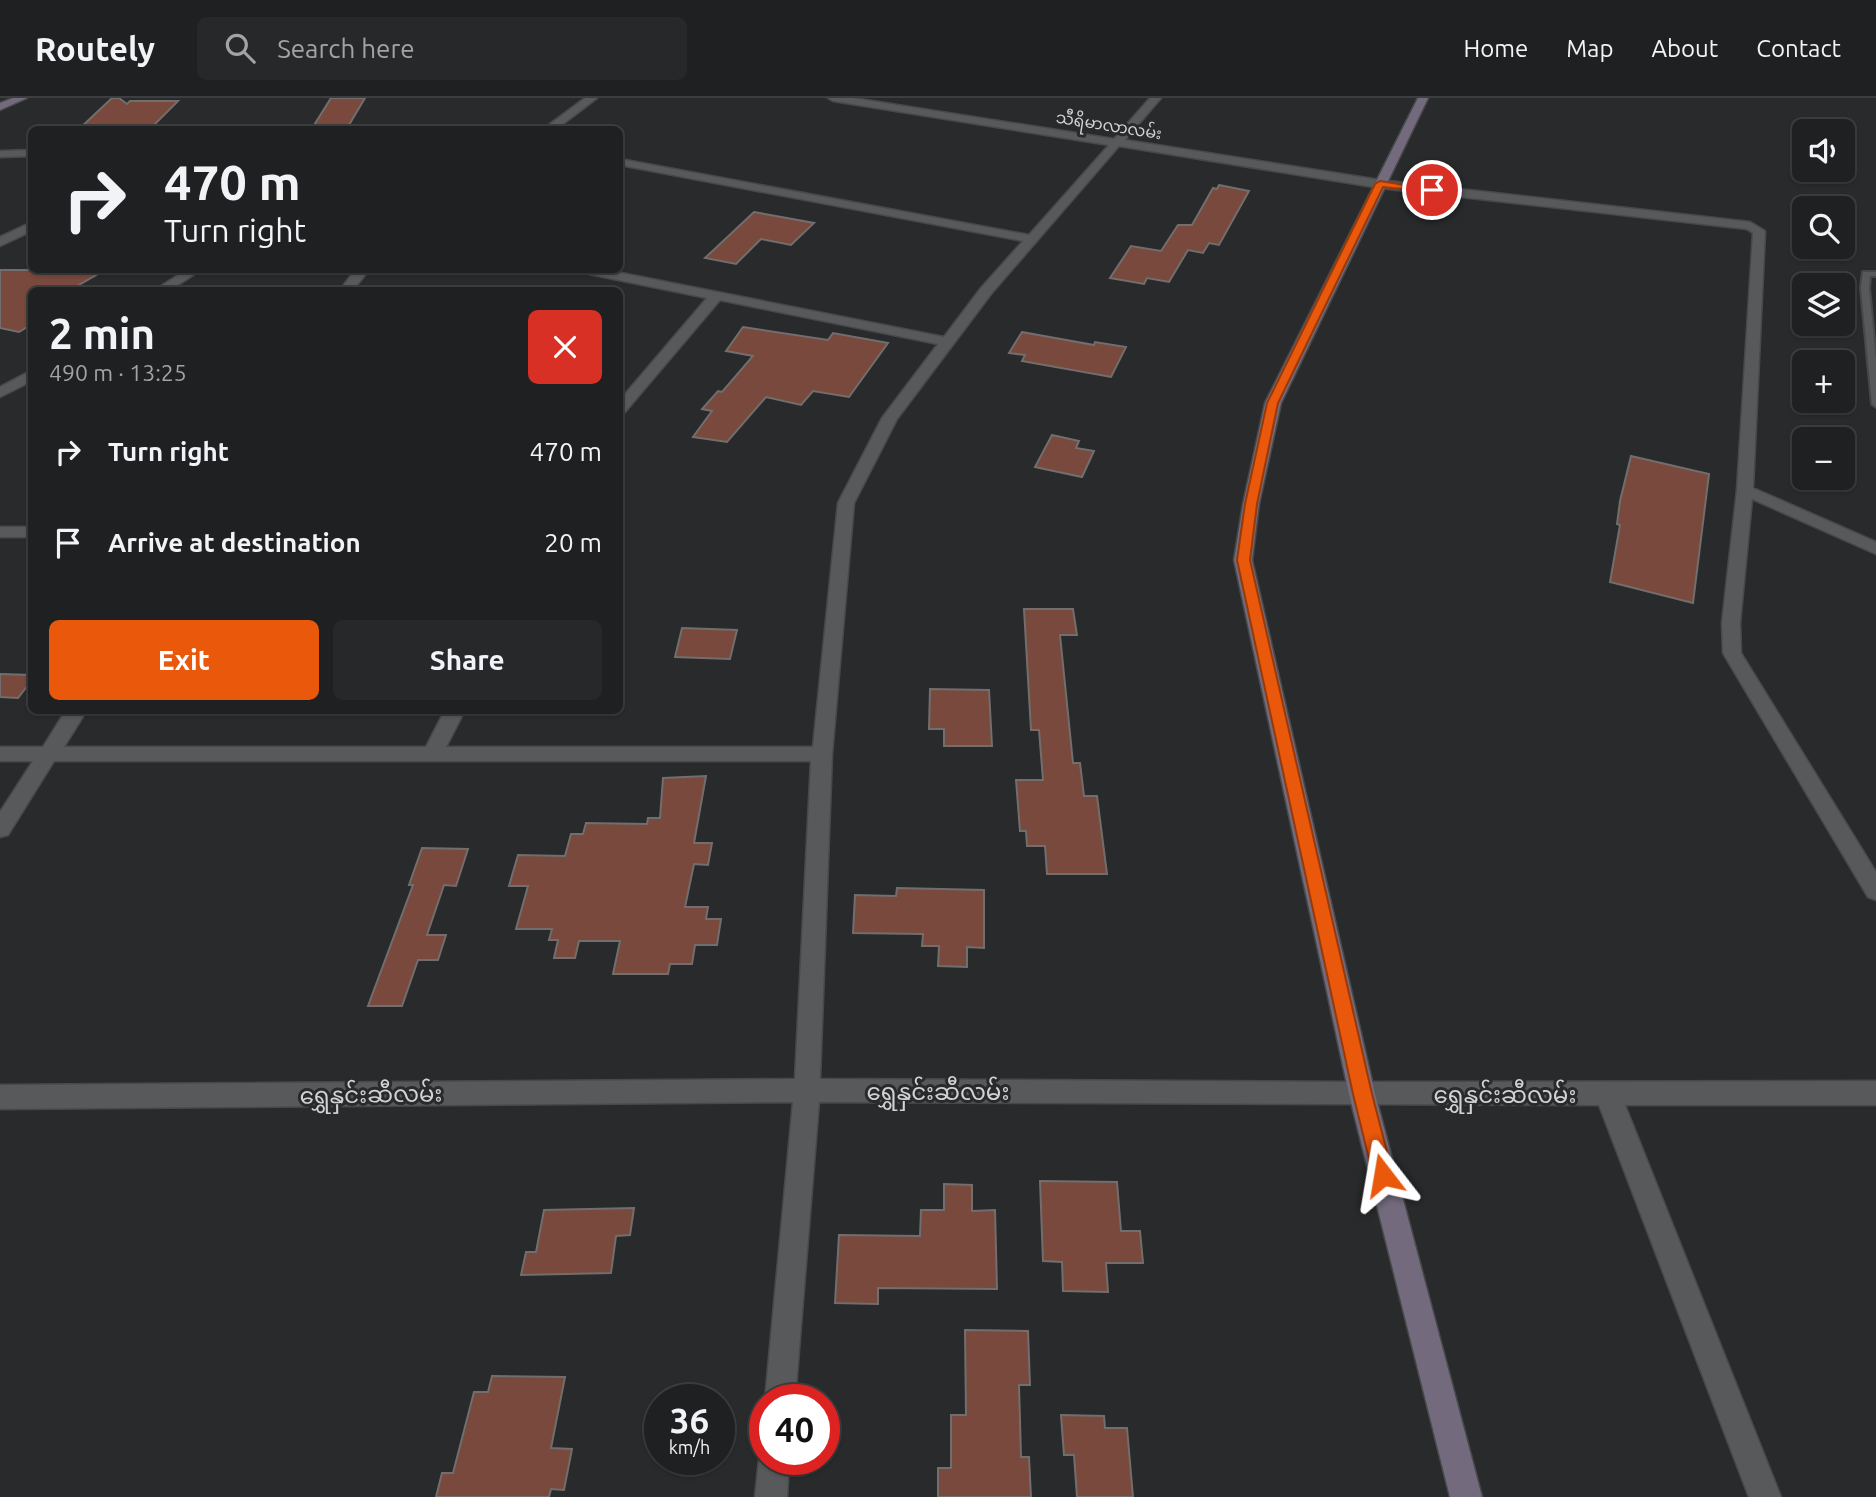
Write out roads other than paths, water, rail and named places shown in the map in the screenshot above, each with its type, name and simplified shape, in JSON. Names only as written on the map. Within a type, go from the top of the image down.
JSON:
[{"type":"street","points":[[0,107],[22,98]]},
{"type":"street","points":[[553,126],[592,98]]},
{"type":"street","name":"သီရိမာလာလမ်း","points":[[834,98],[1380,184],[1750,226],[1759,232],[1745,490]]},
{"type":"street","points":[[781,1384],[807,1090],[822,754],[846,503],[890,418],[986,291],[1156,98]]},
{"type":"street","points":[[1423,98],[1273,403],[1251,504],[1243,560],[1362,1094],[1466,1497]]},
{"type":"street","points":[[0,154],[28,153]]},
{"type":"street","points":[[623,163],[1031,239]]},
{"type":"street","points":[[0,243],[28,228]]},
{"type":"street","points":[[167,287],[189,273]]},
{"type":"street","points":[[348,287],[360,273]]},
{"type":"street","points":[[604,273],[948,342]]},
{"type":"street","points":[[623,405],[717,295]]},
{"type":"street","points":[[0,393],[28,376]]},
{"type":"street","points":[[1876,548],[1745,490],[1731,623],[1732,653],[1876,891]]},
{"type":"street","points":[[0,532],[28,532]]},
{"type":"street","points":[[0,829],[75,714]]},
{"type":"street","points":[[432,754],[453,714]]},
{"type":"street","points":[[0,754],[822,754]]},
{"type":"street","name":"ရွှေနှင်းဆီလမ်း","points":[[0,1097],[807,1090],[1362,1094],[1876,1093]]},
{"type":"street","points":[[1607,1093],[1765,1497]]},
{"type":"street","points":[[771,1497],[773,1475]]},
{"type":"lane","points":[[1876,274],[1866,274],[1865,288],[1876,404]]}]
